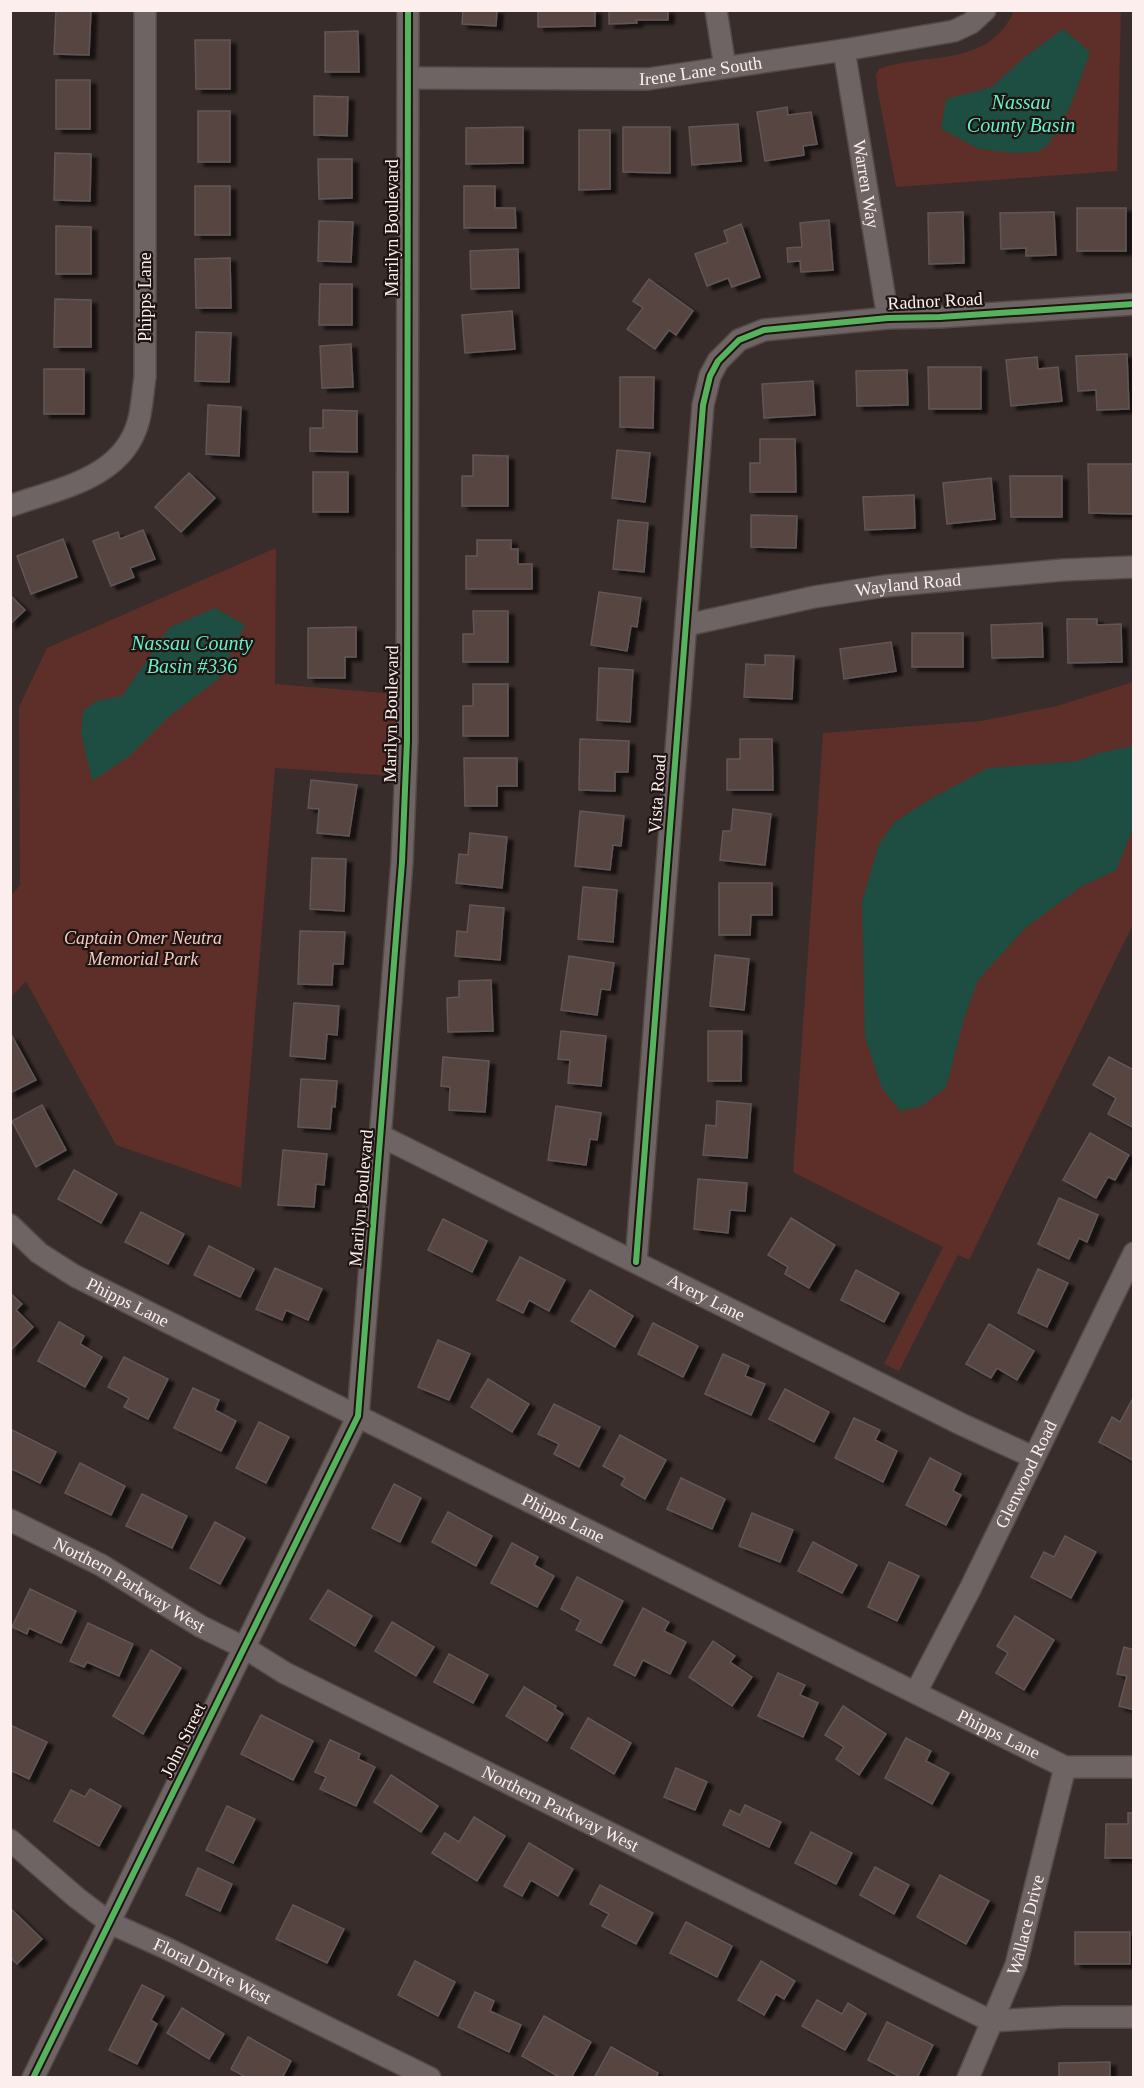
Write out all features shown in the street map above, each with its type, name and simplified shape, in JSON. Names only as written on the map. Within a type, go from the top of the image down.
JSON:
[{"type":"street","name":"Phipps Lane","points":[[10,506],[98,474],[112,464],[126,449],[139,420],[145,377],[145,10]]},
{"type":"street","name":"Marilyn Boulevard","points":[[358,1416],[402,862],[407,741],[408,10]]},
{"type":"street","points":[[716,10],[725,67]]},
{"type":"street","name":"Irene Lane South","points":[[409,78],[648,79],[954,31],[971,23],[985,11]]},
{"type":"street","name":"Warren Way","points":[[844,50],[888,318]]},
{"type":"street","name":"Radnor Road","points":[[739,340],[764,330],[888,318],[940,317],[1134,304]]},
{"type":"street","name":"Vista Road","points":[[636,1262],[703,405],[710,376],[718,360],[739,340]]},
{"type":"street","name":"Wayland Road","points":[[687,626],[814,597],[885,586],[1064,570],[1134,567]]},
{"type":"street","name":"Avery Lane","points":[[381,1136],[963,1425],[1033,1457]]},
{"type":"street","name":"Phipps Lane","points":[[10,1225],[39,1253],[75,1276],[1065,1767],[1134,1767]]},
{"type":"street","name":"Glenwood Road","points":[[916,1692],[970,1588],[1134,1253]]},
{"type":"street","name":"John Street","points":[[33,2078],[358,1416]]},
{"type":"street","name":"Northern Parkway West","points":[[10,1520],[101,1565],[200,1626],[245,1648],[296,1678],[991,2021],[1064,2017],[1134,2017]]},
{"type":"street","name":"Wallace Drive","points":[[968,2078],[1016,1965],[1065,1767]]},
{"type":"street","name":"Floral Drive West","points":[[10,1840],[77,1898],[110,1923],[168,1948],[430,2078]]},
{"type":"green space","points":[[1014,11],[1121,11],[1117,171],[896,187],[877,87],[876,75],[879,69],[973,50],[989,42],[1002,29]]},
{"type":"green space","name":"Captain Omer Neutra Memorial Park","points":[[276,548],[275,684],[407,695],[405,777],[275,768],[241,1188],[116,1145],[26,981],[11,997],[11,896],[20,885],[19,707],[47,648]]},
{"type":"green space","points":[[1133,682],[1133,924],[969,1260],[958,1255],[899,1371],[884,1364],[943,1247],[793,1172],[823,733],[981,721],[1057,706]]},
{"type":"water","name":"Nassau County Basin","points":[[1063,29],[1090,52],[1070,107],[1048,145],[1037,152],[1014,153],[979,149],[941,129],[946,99],[992,87],[1026,56]]},
{"type":"water","name":"Nassau County Basin #336","points":[[215,608],[245,625],[218,679],[167,718],[128,757],[92,781],[81,732],[83,711],[97,701],[122,696],[170,627]]},
{"type":"water","points":[[1134,747],[1133,828],[1116,870],[1082,886],[1025,928],[978,980],[965,1015],[946,1087],[922,1106],[900,1111],[882,1088],[865,1037],[862,902],[879,844],[895,822],[925,802],[988,768],[1077,761],[1099,753]]},
{"type":"building","points":[[56,10],[91,10],[89,55],[54,54]]},
{"type":"building","points":[[463,10],[497,10],[496,26],[462,24]]},
{"type":"building","points":[[538,10],[595,10],[595,26],[538,27]]},
{"type":"building","points":[[609,10],[668,10],[668,20],[636,20],[637,23],[609,24]]},
{"type":"building","points":[[358,31],[359,72],[325,72],[325,32]]},
{"type":"building","points":[[195,40],[230,40],[230,89],[196,89]]},
{"type":"building","points":[[56,80],[90,80],[90,129],[56,129]]},
{"type":"building","points":[[314,96],[348,97],[347,136],[314,135]]},
{"type":"building","points":[[787,107],[788,115],[811,112],[817,144],[803,146],[804,155],[765,161],[757,112]]},
{"type":"building","points":[[198,111],[230,111],[230,162],[198,162]]},
{"type":"building","points":[[738,124],[741,161],[692,165],[689,127]]},
{"type":"building","points":[[523,127],[523,163],[466,164],[466,128]]},
{"type":"building","points":[[623,127],[670,127],[670,173],[623,172]]},
{"type":"building","points":[[579,130],[610,130],[610,189],[579,190]]},
{"type":"building","points":[[55,153],[91,154],[90,201],[54,200]]},
{"type":"building","points":[[318,159],[352,159],[352,198],[319,199]]},
{"type":"building","points":[[195,186],[230,186],[230,235],[195,235]]},
{"type":"building","points":[[464,186],[495,186],[495,208],[515,208],[516,228],[464,228]]},
{"type":"building","points":[[1077,208],[1126,208],[1126,251],[1077,251]]},
{"type":"building","points":[[963,212],[964,263],[929,264],[928,213]]},
{"type":"building","points":[[1054,212],[1056,255],[1026,256],[1026,248],[1001,249],[1000,213]]},
{"type":"building","points":[[829,220],[833,270],[801,272],[800,261],[788,262],[787,248],[802,247],[800,223]]},
{"type":"building","points":[[319,221],[353,222],[351,262],[318,261]]},
{"type":"building","points":[[741,224],[760,277],[732,287],[728,278],[707,286],[695,254],[728,242],[724,231]]},
{"type":"building","points":[[56,226],[91,227],[91,274],[56,274]]},
{"type":"building","points":[[518,249],[519,288],[471,289],[470,251]]},
{"type":"building","points":[[230,258],[231,308],[196,308],[195,259]]},
{"type":"building","points":[[649,279],[693,311],[676,335],[669,330],[655,349],[627,329],[643,308],[633,301]]},
{"type":"building","points":[[320,284],[352,284],[352,325],[319,325]]},
{"type":"building","points":[[55,299],[91,300],[91,347],[54,347]]},
{"type":"building","points":[[512,311],[515,349],[465,353],[462,315]]},
{"type":"building","points":[[196,332],[231,333],[229,382],[195,381]]},
{"type":"building","points":[[351,344],[353,387],[322,388],[320,346]]},
{"type":"building","points":[[1127,354],[1129,409],[1097,410],[1096,390],[1078,391],[1076,356]]},
{"type":"building","points":[[1037,357],[1038,369],[1058,367],[1062,401],[1011,406],[1006,360]]},
{"type":"building","points":[[928,367],[981,367],[981,409],[929,409]]},
{"type":"building","points":[[44,369],[84,369],[84,414],[44,414]]},
{"type":"building","points":[[907,370],[908,405],[857,406],[856,371]]},
{"type":"building","points":[[620,377],[654,377],[653,428],[620,427]]},
{"type":"building","points":[[813,381],[815,415],[764,418],[762,384]]},
{"type":"building","points":[[208,405],[241,407],[239,456],[206,454]]},
{"type":"building","points":[[323,410],[357,411],[357,452],[310,451],[310,428],[323,428]]},
{"type":"building","points":[[760,439],[795,439],[796,492],[750,492],[750,463],[760,463]]},
{"type":"building","points":[[617,450],[650,453],[645,502],[612,498]]},
{"type":"building","points":[[473,455],[508,456],[508,506],[462,506],[462,476],[473,476]]},
{"type":"building","points":[[1088,464],[1134,464],[1134,514],[1089,513]]},
{"type":"building","points":[[313,472],[348,472],[348,512],[313,512]]},
{"type":"building","points":[[189,473],[215,498],[181,532],[155,507]]},
{"type":"building","points":[[1010,476],[1062,476],[1062,517],[1011,517]]},
{"type":"building","points":[[991,478],[995,519],[947,524],[943,483]]},
{"type":"building","points":[[914,495],[915,528],[865,530],[863,497]]},
{"type":"building","points":[[751,515],[797,516],[796,548],[751,547]]},
{"type":"building","points":[[618,520],[648,523],[644,572],[613,569]]},
{"type":"building","points":[[143,530],[155,559],[130,568],[134,577],[111,586],[93,541],[118,532],[120,539]]},
{"type":"building","points":[[63,539],[77,577],[31,594],[17,556]]},
{"type":"building","points":[[477,540],[511,540],[511,549],[518,549],[518,564],[532,564],[532,589],[466,589],[466,556],[477,556]]},
{"type":"building","points":[[599,592],[641,598],[637,627],[631,626],[627,651],[591,645]]},
{"type":"building","points":[[10,595],[25,610],[10,624]]},
{"type":"building","points":[[473,611],[508,611],[508,662],[463,662],[463,634],[474,634]]},
{"type":"building","points":[[1067,619],[1097,619],[1097,625],[1121,624],[1122,662],[1068,663]]},
{"type":"building","points":[[1042,623],[1043,657],[992,658],[991,625]]},
{"type":"building","points":[[356,627],[356,657],[345,657],[345,678],[308,678],[308,628]]},
{"type":"building","points":[[912,633],[963,633],[963,667],[912,667]]},
{"type":"building","points":[[891,642],[896,671],[844,679],[840,649]]},
{"type":"building","points":[[765,655],[794,656],[792,699],[744,697],[746,664],[765,665]]},
{"type":"building","points":[[599,668],[633,670],[630,722],[597,720]]},
{"type":"building","points":[[473,684],[508,684],[508,736],[463,736],[463,706],[473,706]]},
{"type":"building","points":[[580,739],[629,741],[628,772],[615,772],[615,791],[579,790]]},
{"type":"building","points":[[740,739],[772,739],[773,790],[727,790],[727,759],[740,759]]},
{"type":"building","points":[[464,758],[517,758],[517,786],[497,786],[497,806],[465,806]]},
{"type":"building","points":[[311,780],[357,785],[349,836],[317,833],[319,809],[308,808]]},
{"type":"building","points":[[733,809],[771,814],[765,865],[720,860],[723,831],[731,831]]},
{"type":"building","points":[[580,811],[624,816],[621,846],[613,845],[610,870],[575,866]]},
{"type":"building","points":[[470,833],[507,837],[502,888],[456,883],[459,854],[468,855]]},
{"type":"building","points":[[312,858],[346,859],[344,911],[310,909]]},
{"type":"building","points":[[719,883],[772,883],[772,915],[751,915],[750,935],[719,935]]},
{"type":"building","points":[[583,887],[617,890],[613,942],[578,939]]},
{"type":"building","points":[[470,905],[504,908],[500,960],[455,956],[457,931],[467,932]]},
{"type":"building","points":[[300,931],[345,932],[343,964],[333,964],[332,985],[298,984]]},
{"type":"building","points":[[715,955],[749,959],[744,1010],[710,1006]]},
{"type":"building","points":[[569,956],[614,963],[610,990],[601,989],[597,1015],[561,1010]]},
{"type":"building","points":[[491,980],[493,1031],[448,1032],[447,998],[459,997],[459,981]]},
{"type":"building","points":[[294,1003],[339,1006],[337,1035],[327,1034],[325,1059],[290,1056]]},
{"type":"building","points":[[561,1031],[606,1036],[601,1086],[568,1083],[570,1060],[558,1059]]},
{"type":"building","points":[[708,1031],[742,1031],[741,1081],[708,1081]]},
{"type":"building","points":[[12,1036],[36,1080],[10,1093],[10,1037]]},
{"type":"building","points":[[443,1057],[489,1061],[485,1112],[449,1110],[450,1087],[441,1086]]},
{"type":"building","points":[[1109,1057],[1134,1070],[1134,1128],[1108,1114],[1116,1098],[1093,1085]]},
{"type":"building","points":[[301,1079],[337,1081],[330,1129],[298,1127]]},
{"type":"building","points":[[717,1101],[751,1104],[747,1158],[703,1155],[706,1125],[716,1126]]},
{"type":"building","points":[[42,1105],[66,1150],[36,1167],[12,1121]]},
{"type":"building","points":[[556,1106],[601,1113],[597,1140],[590,1139],[586,1165],[548,1160]]},
{"type":"building","points":[[1090,1133],[1129,1155],[1115,1180],[1108,1177],[1096,1198],[1063,1180]]},
{"type":"building","points":[[283,1150],[327,1154],[324,1185],[316,1184],[314,1207],[278,1205]]},
{"type":"building","points":[[74,1170],[117,1194],[101,1223],[58,1199]]},
{"type":"building","points":[[698,1179],[747,1183],[745,1211],[730,1210],[728,1233],[694,1229]]},
{"type":"building","points":[[1059,1198],[1098,1215],[1087,1242],[1079,1238],[1069,1259],[1038,1244]]},
{"type":"building","points":[[141,1212],[184,1234],[168,1264],[125,1242]]},
{"type":"building","points":[[791,1218],[835,1245],[809,1288],[785,1274],[788,1267],[768,1255]]},
{"type":"building","points":[[443,1219],[487,1241],[472,1272],[428,1250]]},
{"type":"building","points":[[209,1246],[254,1269],[240,1297],[194,1275]]},
{"type":"building","points":[[520,1257],[565,1280],[549,1311],[529,1300],[523,1313],[497,1300]]},
{"type":"building","points":[[275,1268],[322,1289],[308,1320],[286,1310],[282,1320],[256,1309]]},
{"type":"building","points":[[1038,1269],[1068,1283],[1047,1327],[1018,1313]]},
{"type":"building","points":[[856,1270],[899,1293],[884,1322],[841,1300]]},
{"type":"building","points":[[590,1290],[633,1316],[615,1347],[571,1321]]},
{"type":"building","points":[[10,1293],[22,1304],[16,1310],[33,1327],[10,1351]]},
{"type":"building","points":[[59,1322],[84,1336],[80,1344],[102,1357],[85,1387],[38,1361]]},
{"type":"building","points":[[653,1323],[698,1346],[683,1377],[638,1354]]},
{"type":"building","points":[[989,1324],[1034,1351],[1017,1380],[997,1368],[991,1378],[966,1364]]},
{"type":"building","points":[[438,1340],[470,1354],[449,1400],[418,1387]]},
{"type":"building","points":[[723,1354],[749,1366],[745,1376],[765,1384],[751,1415],[705,1394]]},
{"type":"building","points":[[124,1357],[168,1379],[148,1419],[124,1407],[129,1398],[108,1387]]},
{"type":"building","points":[[488,1379],[529,1404],[512,1432],[471,1407]]},
{"type":"building","points":[[193,1388],[219,1400],[215,1410],[236,1421],[221,1451],[174,1428]]},
{"type":"building","points":[[785,1389],[829,1412],[814,1442],[769,1419]]},
{"type":"building","points":[[1132,1400],[1134,1401],[1134,1461],[1099,1442],[1112,1417],[1120,1422]]},
{"type":"building","points":[[554,1404],[600,1427],[579,1467],[554,1454],[559,1444],[538,1434]]},
{"type":"building","points":[[854,1418],[880,1430],[875,1440],[897,1451],[883,1482],[835,1458]]},
{"type":"building","points":[[259,1422],[289,1437],[266,1483],[236,1468]]},
{"type":"building","points":[[10,1429],[56,1452],[40,1483],[10,1468]]},
{"type":"building","points":[[620,1435],[666,1460],[645,1499],[621,1485],[625,1478],[603,1466]]},
{"type":"building","points":[[930,1458],[961,1474],[953,1491],[961,1495],[946,1525],[906,1505]]},
{"type":"building","points":[[80,1463],[125,1486],[111,1515],[65,1493]]},
{"type":"building","points":[[681,1478],[725,1499],[712,1529],[667,1509]]},
{"type":"building","points":[[394,1484],[421,1498],[400,1542],[372,1528]]},
{"type":"building","points":[[142,1494],[187,1516],[172,1548],[126,1526]]},
{"type":"building","points":[[448,1512],[492,1536],[476,1566],[432,1542]]},
{"type":"building","points":[[752,1513],[793,1530],[780,1562],[739,1546]]},
{"type":"building","points":[[215,1522],[245,1538],[220,1584],[190,1568]]},
{"type":"building","points":[[1065,1536],[1096,1552],[1071,1598],[1031,1577],[1044,1552],[1054,1557]]},
{"type":"building","points":[[813,1542],[857,1565],[842,1593],[798,1571]]},
{"type":"building","points":[[512,1543],[538,1557],[534,1565],[554,1576],[537,1607],[491,1583]]},
{"type":"building","points":[[889,1562],[919,1576],[897,1621],[868,1607]]},
{"type":"building","points":[[577,1577],[623,1601],[601,1643],[576,1630],[581,1620],[561,1609]]},
{"type":"building","points":[[30,1589],[76,1611],[61,1643],[29,1628],[27,1634],[12,1627]]},
{"type":"building","points":[[328,1590],[372,1616],[355,1646],[310,1619]]},
{"type":"building","points":[[643,1608],[669,1622],[664,1631],[686,1642],[670,1674],[643,1660],[635,1676],[614,1665]]},
{"type":"building","points":[[1015,1616],[1054,1640],[1024,1690],[996,1673],[1008,1653],[997,1646]]},
{"type":"building","points":[[392,1622],[434,1647],[416,1676],[375,1651]]},
{"type":"building","points":[[88,1623],[133,1644],[119,1676],[87,1662],[84,1667],[70,1661]]},
{"type":"building","points":[[713,1641],[735,1656],[730,1662],[752,1677],[732,1706],[689,1677]]},
{"type":"building","points":[[1124,1647],[1134,1650],[1134,1710],[1119,1706],[1127,1676],[1117,1674]]},
{"type":"building","points":[[151,1650],[181,1668],[143,1734],[113,1716]]},
{"type":"building","points":[[449,1654],[488,1675],[473,1703],[434,1682]]},
{"type":"building","points":[[778,1673],[805,1685],[800,1695],[818,1703],[803,1737],[758,1716]]},
{"type":"building","points":[[524,1687],[556,1706],[555,1709],[563,1714],[547,1741],[506,1716]]},
{"type":"building","points":[[843,1706],[886,1734],[859,1775],[836,1759],[844,1747],[825,1735]]},
{"type":"building","points":[[261,1715],[313,1741],[293,1780],[241,1754]]},
{"type":"building","points":[[588,1718],[631,1743],[614,1774],[571,1748]]},
{"type":"building","points":[[10,1725],[47,1742],[29,1779],[10,1770]]},
{"type":"building","points":[[906,1738],[931,1751],[926,1761],[949,1773],[932,1804],[885,1778]]},
{"type":"building","points":[[330,1740],[360,1754],[358,1759],[375,1767],[356,1806],[320,1789],[326,1777],[315,1772]]},
{"type":"building","points":[[676,1768],[707,1782],[695,1810],[664,1797]]},
{"type":"building","points":[[391,1775],[438,1806],[421,1832],[374,1802]]},
{"type":"building","points":[[90,1789],[121,1806],[99,1846],[54,1821],[71,1790],[85,1797]]},
{"type":"building","points":[[745,1805],[781,1822],[769,1847],[723,1825],[730,1810],[740,1815]]},
{"type":"building","points":[[227,1806],[255,1819],[233,1863],[206,1850]]},
{"type":"building","points":[[1128,1813],[1134,1813],[1134,1858],[1105,1858],[1106,1824],[1128,1824]]},
{"type":"building","points":[[474,1817],[505,1836],[477,1881],[432,1853],[445,1833],[459,1842]]},
{"type":"building","points":[[811,1832],[852,1853],[836,1884],[795,1863]]},
{"type":"building","points":[[529,1843],[573,1869],[558,1896],[531,1880],[522,1896],[504,1886]]},
{"type":"building","points":[[875,1867],[909,1885],[894,1914],[860,1895]]},
{"type":"building","points":[[198,1868],[232,1884],[220,1911],[186,1895]]},
{"type":"building","points":[[940,1875],[989,1901],[966,1944],[917,1917]]},
{"type":"building","points":[[600,1885],[653,1913],[636,1944],[602,1926],[609,1914],[590,1904]]},
{"type":"building","points":[[293,1905],[344,1929],[327,1963],[276,1939]]},
{"type":"building","points":[[10,1908],[42,1939],[17,1964],[10,1957]]},
{"type":"building","points":[[686,1922],[732,1946],[717,1977],[670,1953]]},
{"type":"building","points":[[1075,1932],[1130,1932],[1130,1964],[1075,1964]]},
{"type":"building","points":[[415,1961],[455,1982],[438,2016],[398,1995]]},
{"type":"building","points":[[761,1961],[795,1981],[784,1999],[776,1994],[764,2015],[738,2000]]},
{"type":"building","points":[[142,1985],[164,1996],[151,2020],[157,2024],[137,2064],[109,2050]]},
{"type":"building","points":[[475,1992],[494,2001],[490,2011],[521,2025],[509,2052],[458,2027]]},
{"type":"building","points":[[817,2000],[842,2014],[848,2003],[866,2014],[845,2050],[802,2026]]},
{"type":"building","points":[[182,2008],[224,2034],[209,2059],[167,2033]]},
{"type":"building","points":[[544,2016],[591,2042],[571,2078],[561,2078],[522,2056]]},
{"type":"building","points":[[887,2022],[933,2045],[917,2078],[902,2078],[868,2060]]},
{"type":"building","points":[[248,2037],[291,2061],[282,2078],[247,2078],[231,2069]]},
{"type":"building","points":[[611,2047],[658,2073],[656,2078],[594,2078]]},
{"type":"building","points":[[1110,2062],[1110,2078],[1059,2078],[1059,2063]]},
{"type":"cycle path","points":[[33,2078],[358,1416],[402,862],[407,741],[408,10]]},
{"type":"cycle path","points":[[636,1262],[703,405],[710,376],[718,361],[739,340],[764,330],[888,318],[940,317],[1134,304]]}]
